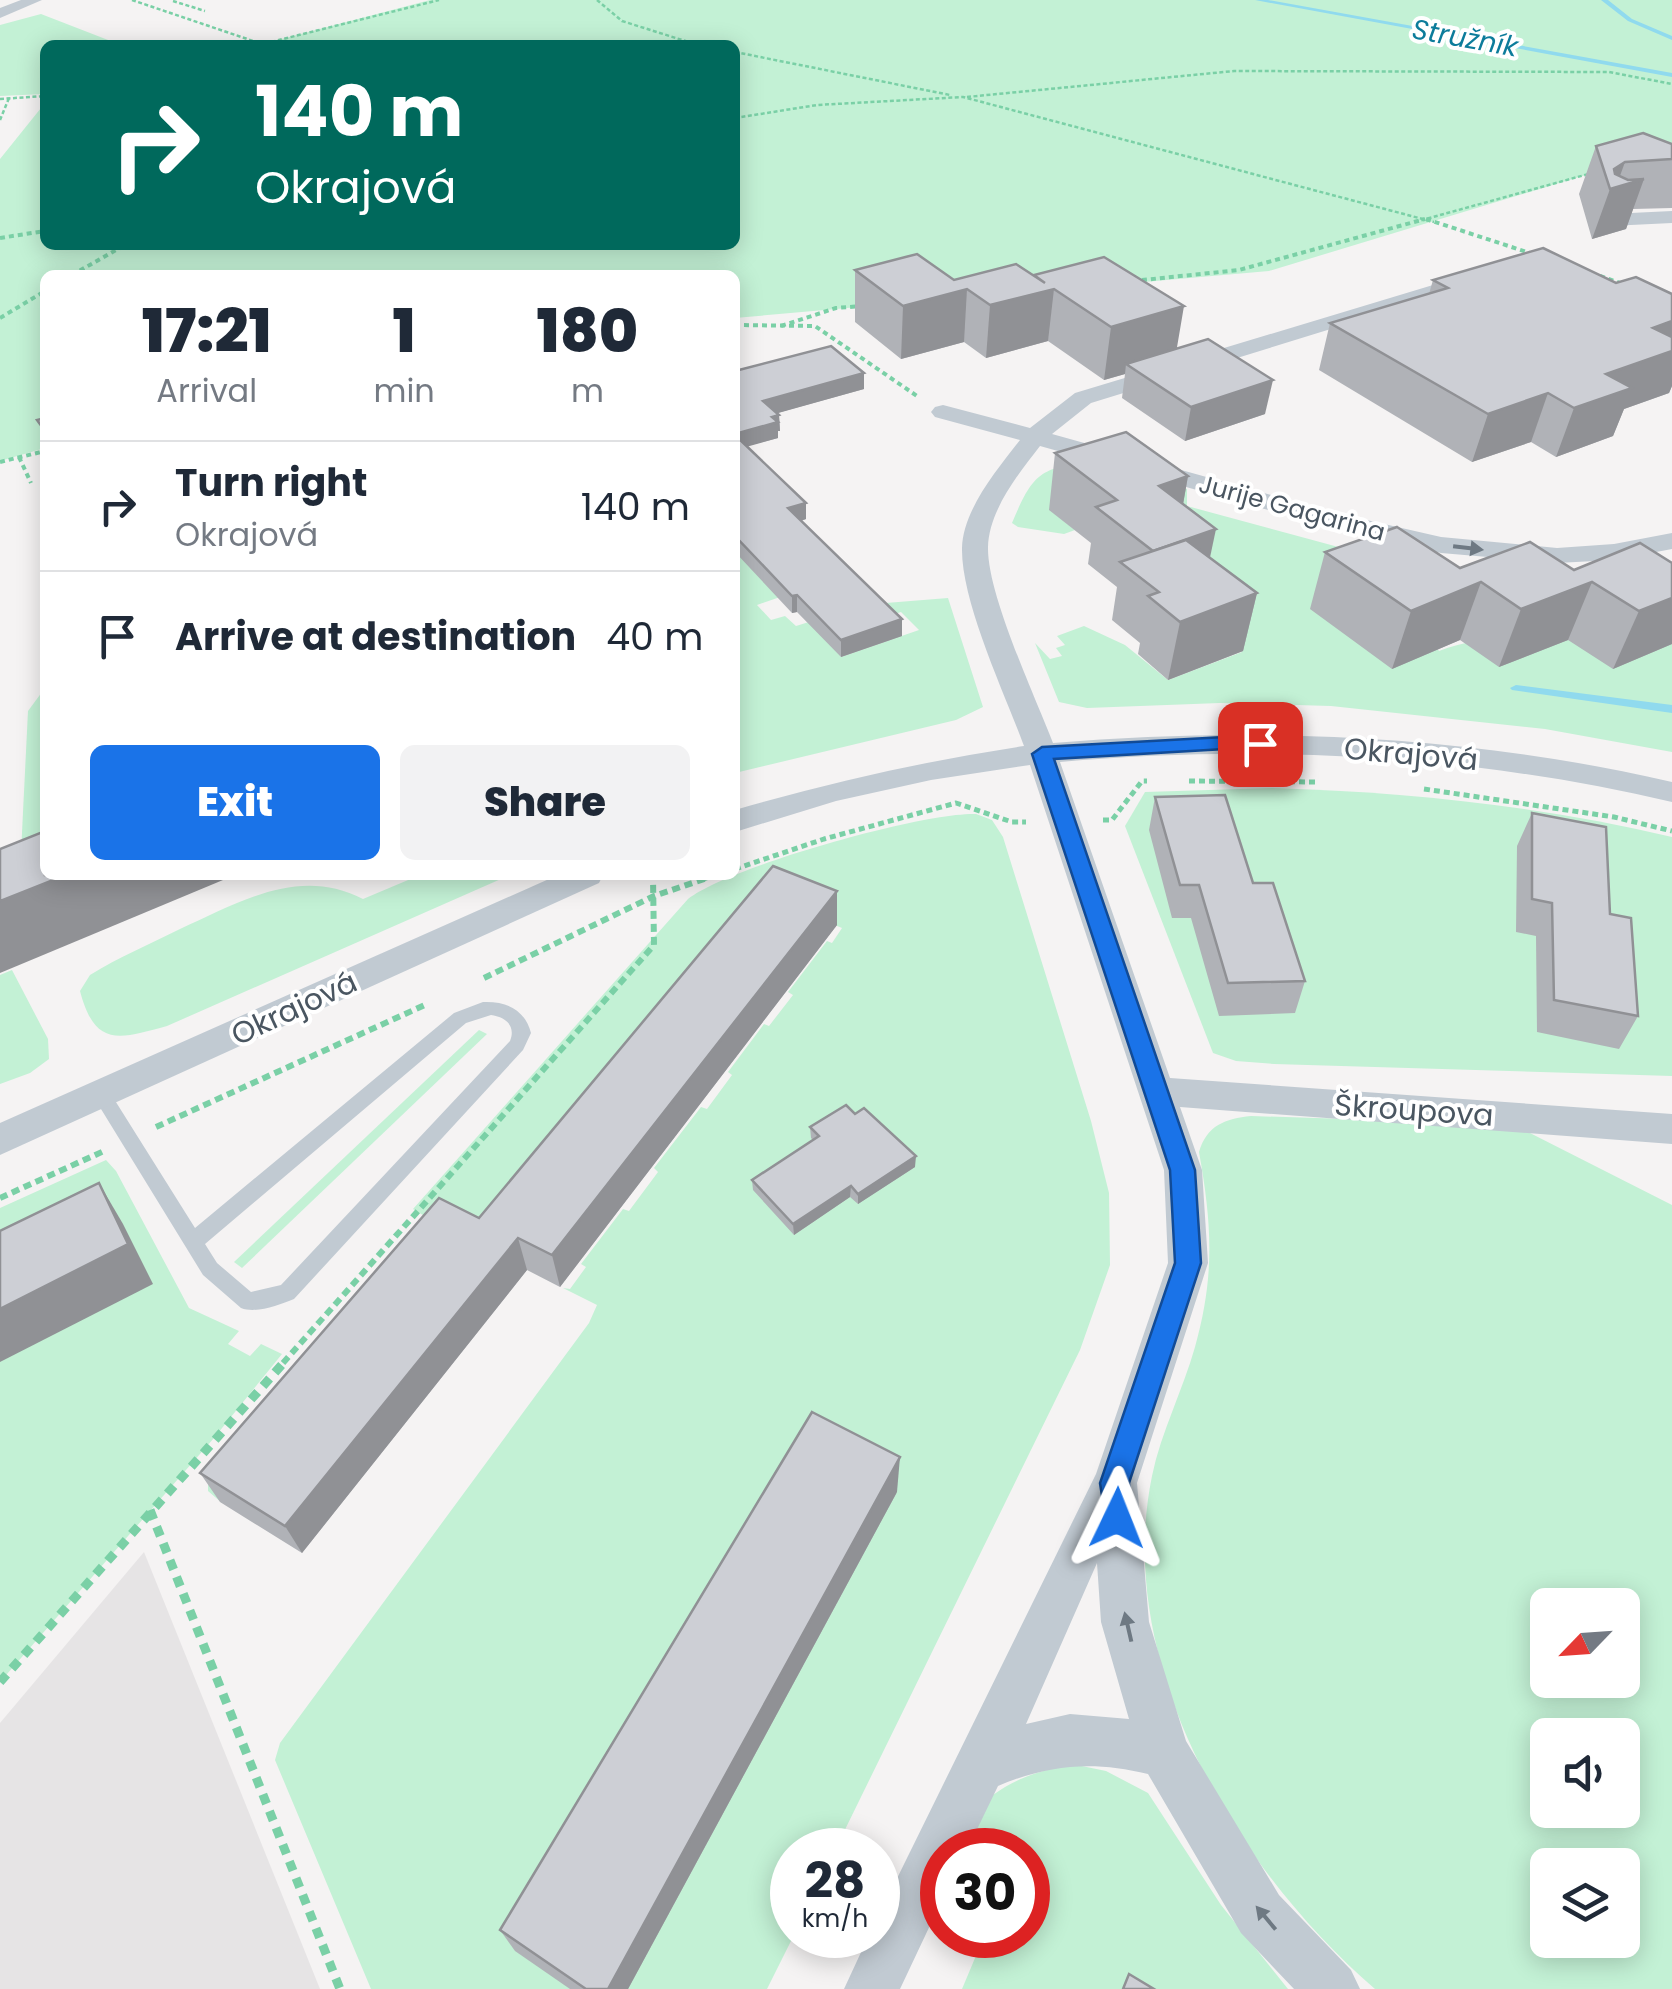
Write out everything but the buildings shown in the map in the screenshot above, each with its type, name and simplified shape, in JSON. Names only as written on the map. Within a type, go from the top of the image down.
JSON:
[{"type":"street","points":[[0,13],[35,0]]},
{"type":"street","points":[[1610,220],[1672,217]]},
{"type":"street","points":[[872,1989],[924,1874],[980,1768],[1074,1554],[1114,1483],[1188,1263],[1183,1170],[1042,754],[986,603],[976,547],[990,499],[1035,436],[1070,406],[1097,392],[1486,275]]},
{"type":"street","name":"Jurije Gagarina","points":[[942,412],[1334,521],[1433,544],[1573,555],[1638,550],[1672,541]]},
{"type":"street","name":"Okrajová","points":[[740,819],[899,778],[1042,754],[1225,743],[1438,752],[1672,792]]},
{"type":"street","name":"Okrajová","points":[[0,1140],[577,880]]},
{"type":"street","name":"Škroupova","points":[[1156,1090],[1672,1129]]},
{"type":"street","points":[[1114,1483],[1125,1622],[1164,1752],[1260,1914],[1332,1989]]},
{"type":"street","points":[[980,1768],[1037,1743],[1098,1736],[1164,1752]]},
{"type":"lane","points":[[102,1096],[129,1139],[193,1242],[210,1269],[248,1302],[288,1294],[517,1045],[522,1034],[519,1022],[511,1013],[486,1008],[460,1018],[193,1242]]},
{"type":"path","points":[[132,0],[246,40]]},
{"type":"path","points":[[281,40],[438,0]]},
{"type":"path","points":[[597,0],[622,21],[682,40]]},
{"type":"path","points":[[174,2],[205,11]]},
{"type":"path","points":[[740,53],[963,97],[1423,218],[1550,260]]},
{"type":"path","points":[[740,117],[817,104],[963,97],[1234,71],[1609,72],[1672,84]]},
{"type":"path","points":[[0,98],[40,96]]},
{"type":"path","points":[[0,120],[9,98]]},
{"type":"path","points":[[1132,281],[1239,270],[1599,171]]},
{"type":"path","points":[[0,238],[40,232]]},
{"type":"path","points":[[81,270],[116,250]]},
{"type":"path","points":[[1585,271],[1637,289]]},
{"type":"path","points":[[0,318],[40,293]]},
{"type":"path","points":[[781,326],[836,308],[873,304]]},
{"type":"path","points":[[740,325],[816,326],[942,412]]},
{"type":"path","points":[[0,462],[40,452]]},
{"type":"path","points":[[18,457],[31,483]]},
{"type":"path","points":[[740,866],[956,803],[1012,822],[1112,820],[1142,781],[1162,781]]},
{"type":"path","points":[[1182,781],[1321,782]]},
{"type":"path","points":[[1420,788],[1614,817],[1672,831]]},
{"type":"path","points":[[0,1682],[654,944],[654,880]]},
{"type":"path","points":[[478,980],[654,896],[701,880]]},
{"type":"path","points":[[0,1198],[443,996]]},
{"type":"path","points":[[150,1510],[340,1989]]},
{"type":"shaded area","points":[[144,1552],[320,1989],[0,1989],[0,1723]]},
{"type":"green space","points":[[430,0],[1672,0],[1672,159],[1599,171],[1269,271],[740,318],[740,270],[40,270],[40,449],[0,461],[0,159],[40,109],[40,250],[740,250],[740,40],[278,40]]},
{"type":"green space","points":[[41,14],[108,40],[40,40],[40,94],[0,96],[0,25]]},
{"type":"green space","points":[[1097,462],[1187,489],[1187,506],[1379,558],[1439,651],[1491,639],[1521,637],[1672,644],[1672,752],[1545,729],[1331,706],[1220,703],[1087,708],[1059,702],[1035,643],[1050,659],[1062,656],[1056,648],[1065,645],[1057,636],[1084,626],[1125,645],[1168,680],[1242,652],[1050,510],[1075,530],[1064,534],[1012,523],[1027,492],[1042,475],[1063,466]]},
{"type":"green space","points":[[740,555],[783,596],[757,605],[771,620],[785,616],[796,626],[828,616],[841,657],[919,630],[901,612],[859,626],[861,605],[948,598],[983,707],[956,720],[740,772]]},
{"type":"green space","points":[[40,695],[40,878],[35,880],[20,873],[28,711]]},
{"type":"green space","points":[[1272,788],[1474,802],[1672,837],[1672,1076],[1274,1064],[1236,1061],[1213,1053],[1125,826],[1145,792]]},
{"type":"green space","points":[[976,814],[992,820],[1003,837],[1091,1121],[1109,1193],[1110,1265],[1080,1350],[846,1828],[770,1828],[770,1958],[782,1958],[767,1989],[371,1989],[275,1760],[280,1743],[589,1323],[597,1305],[563,1288],[570,1289],[586,1267],[581,1264],[623,1209],[629,1211],[658,1172],[654,1168],[701,1107],[707,1109],[732,1075],[728,1072],[764,1024],[769,1026],[793,995],[788,992],[827,941],[832,943],[842,928],[776,901],[222,1503],[208,1491],[208,1481],[431,1220],[413,1209],[688,899],[724,880],[740,880],[742,872],[783,858],[914,822]]},
{"type":"green space","points":[[408,880],[499,880],[167,1026],[111,1035],[101,1031],[86,1009],[80,991],[90,975],[247,899],[270,891],[316,886],[363,899]]},
{"type":"green space","points":[[12,970],[48,1039],[49,1059],[30,1073],[0,1084],[0,975]]},
{"type":"green space","points":[[479,1030],[487,1034],[242,1268],[234,1262]]},
{"type":"green space","points":[[1251,1116],[1502,1124],[1526,1131],[1672,1205],[1672,1989],[1375,1989],[1324,1941],[1276,1885],[1234,1824],[1197,1759],[1169,1690],[1151,1619],[1145,1547],[1152,1476],[1190,1363],[1206,1296],[1209,1227],[1199,1152],[1207,1135],[1225,1122]]},
{"type":"green space","points":[[106,1160],[116,1171],[189,1308],[239,1331],[228,1344],[250,1356],[261,1344],[282,1354],[214,1438],[0,1682],[0,1208]]},
{"type":"green space","points":[[1077,1765],[1106,1771],[1148,1793],[1221,1905],[1288,1989],[962,1989],[975,1958],[1050,1958],[1050,1828],[964,1828],[982,1804],[1006,1786],[1048,1770]]},
{"type":"waterway","name":"Stružník","points":[[1258,0],[1672,75]]},
{"type":"waterway","points":[[1604,0],[1630,20],[1672,38]]},
{"type":"waterway","points":[[1516,688],[1672,709]]},
{"type":"route","points":[[1117,1518],[1114,1483],[1188,1263],[1183,1170],[1042,754],[1260,744]]}]
